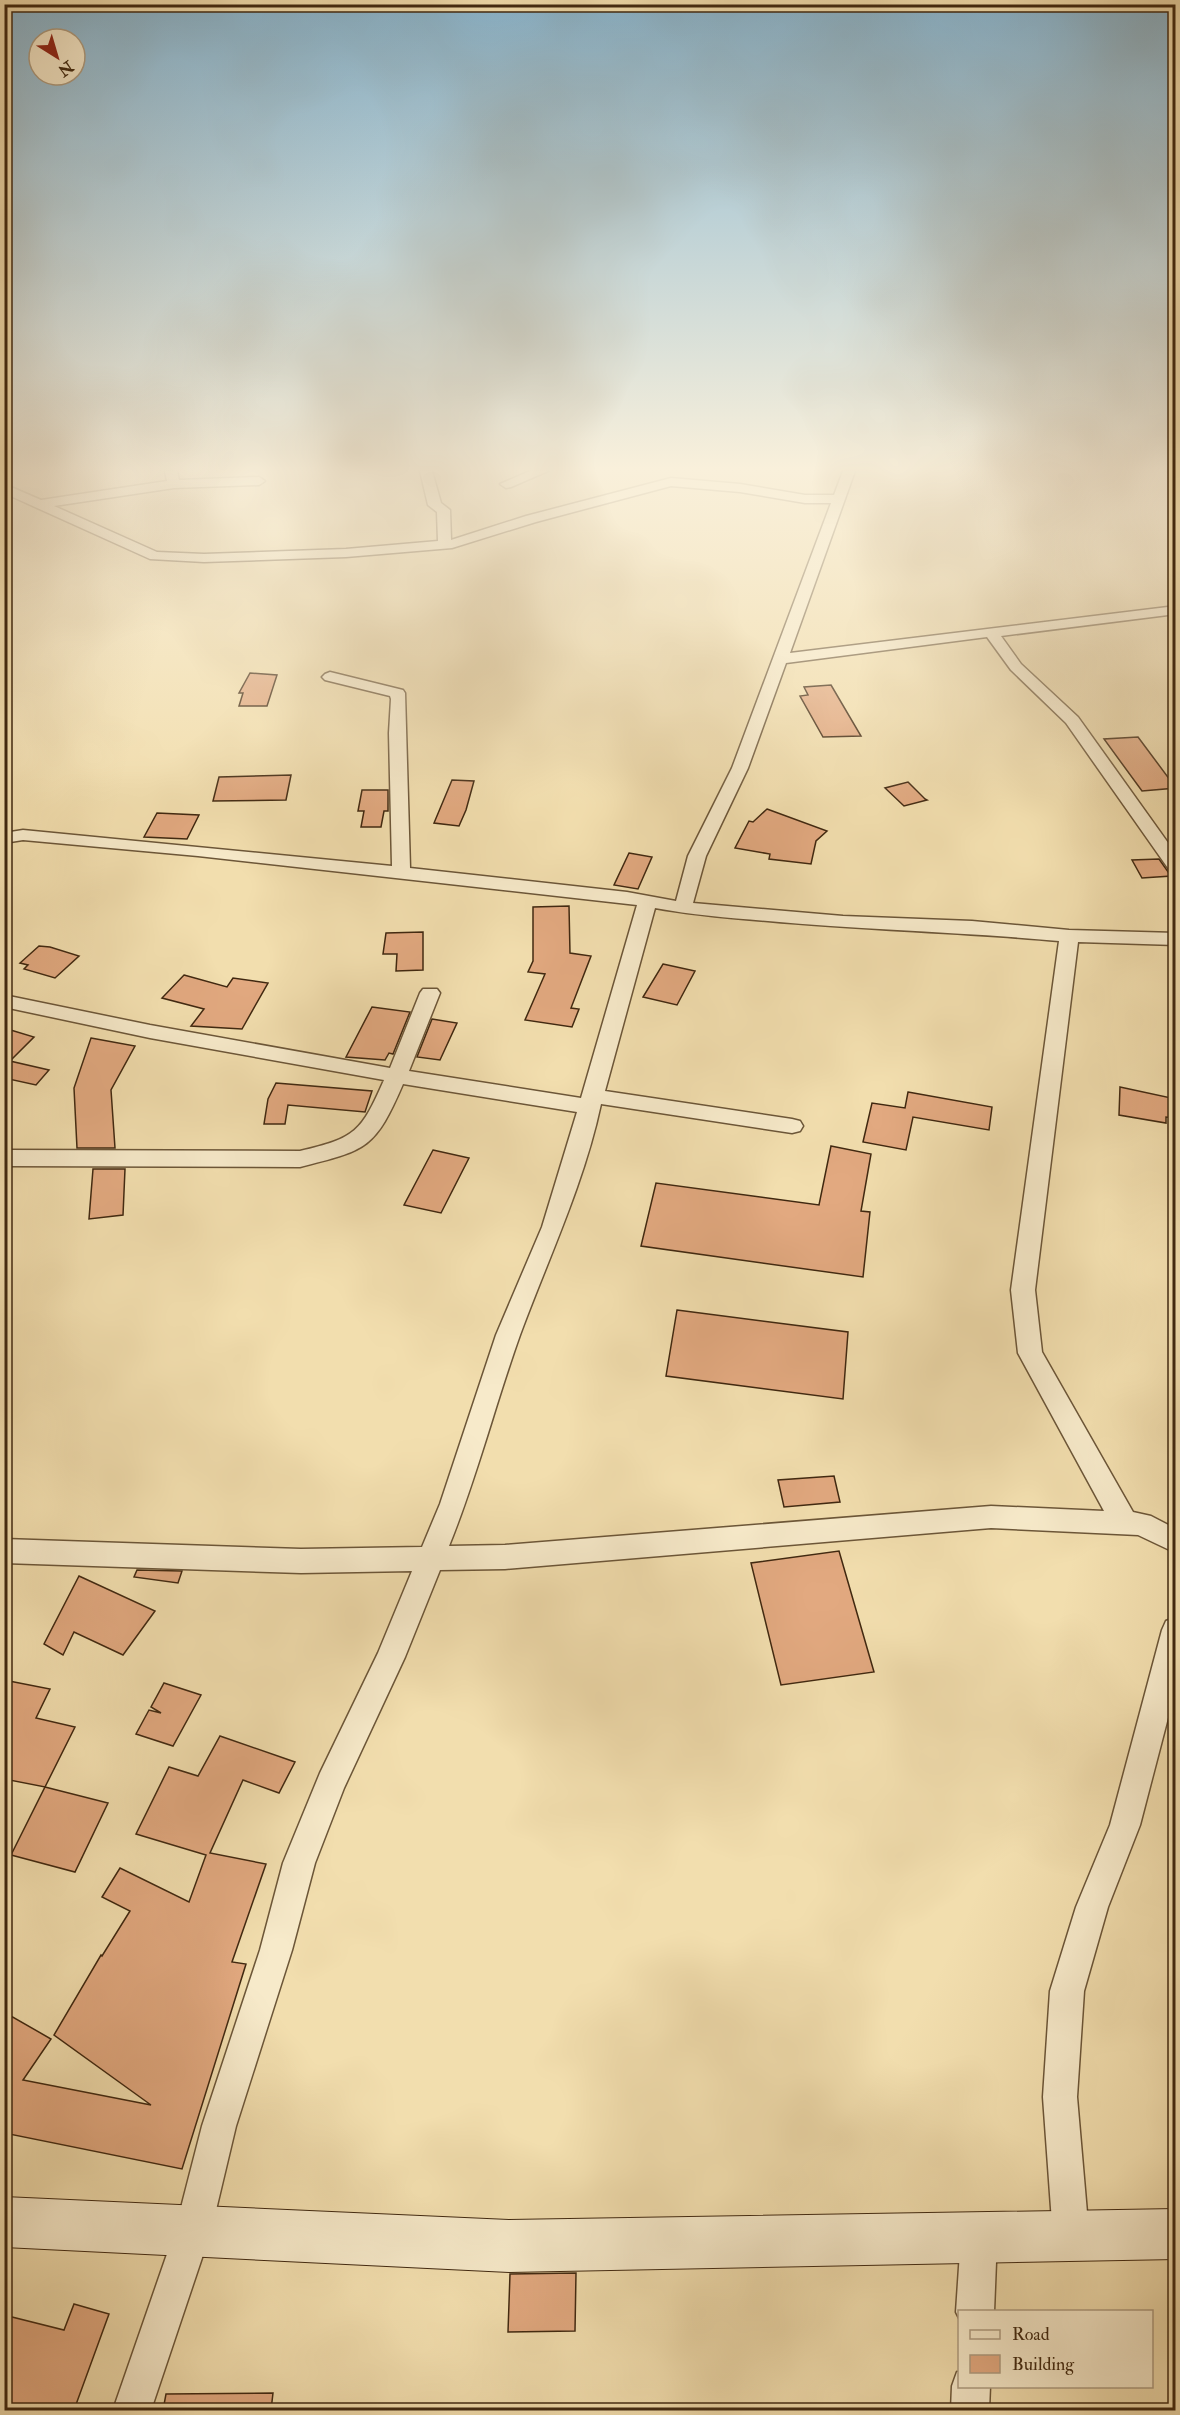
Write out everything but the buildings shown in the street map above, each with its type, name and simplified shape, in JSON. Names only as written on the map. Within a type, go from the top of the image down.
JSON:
[{"type":"main road","points":[[4,2222],[509,2246],[1176,2234]]},
{"type":"street","points":[[683,908],[697,856],[740,768],[806,584]]},
{"type":"street","points":[[778,659],[1176,610]]},
{"type":"street","points":[[991,633],[1016,667],[1072,720],[1176,867]]},
{"type":"street","points":[[330,677],[388,688],[397,693],[399,699],[397,734],[401,873]]},
{"type":"street","points":[[4,838],[23,836],[57,838],[627,897],[647,903],[683,908],[863,924],[972,927],[1070,936],[1176,939]]},
{"type":"street","points":[[132,2410],[193,2231],[219,2126],[276,1950],[299,1863],[331,1783],[391,1657],[431,1558],[480,1428],[508,1335],[553,1227],[647,903]]},
{"type":"street","points":[[1070,936],[1023,1290],[1030,1353],[1125,1523]]},
{"type":"street","points":[[4,1158],[300,1159],[337,1149],[363,1138],[372,1126],[397,1076],[430,993]]},
{"type":"street","points":[[4,1001],[397,1076],[591,1102],[792,1125]]},
{"type":"street","points":[[4,1551],[301,1561],[505,1557],[991,1517],[1142,1524],[1176,1542]]},
{"type":"street","points":[[1071,2236],[1060,2097],[1067,1991],[1092,1906],[1125,1825],[1154,1705],[1176,1630]]},
{"type":"street","points":[[975,2310],[979,2237]]},
{"type":"street","points":[[970,2410],[971,2388]]}]
